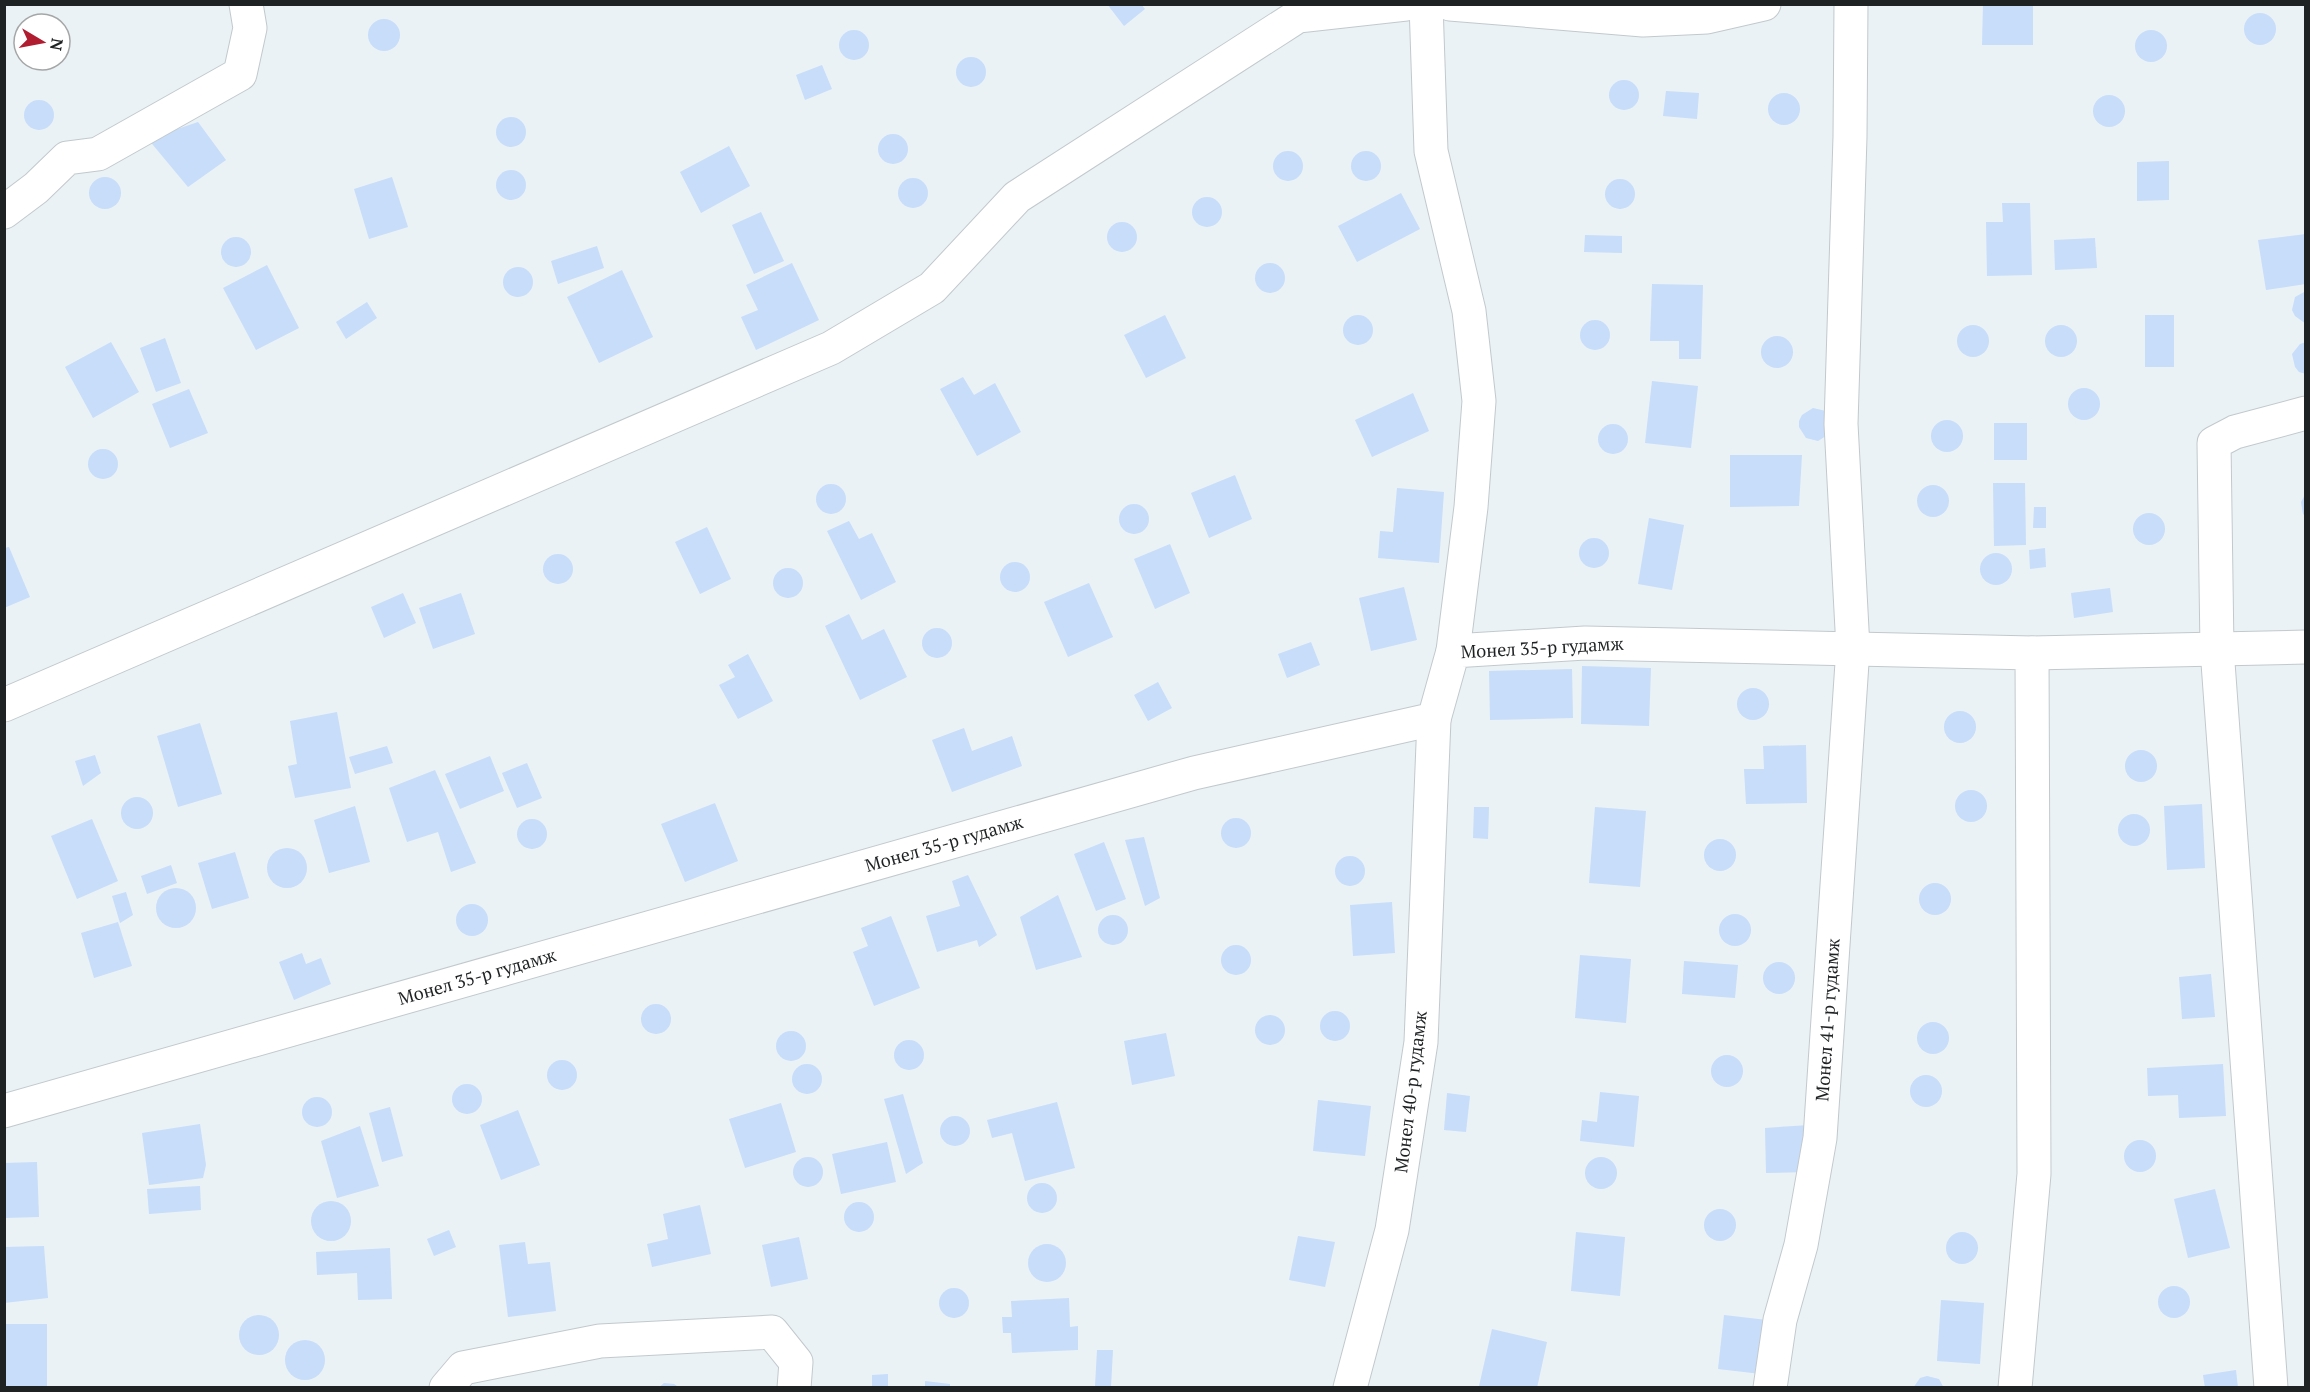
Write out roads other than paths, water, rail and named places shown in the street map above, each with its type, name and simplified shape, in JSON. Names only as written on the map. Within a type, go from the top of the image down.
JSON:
[{"type":"street","points":[[4,213],[36,188],[67,158],[98,154],[240,74],[250,28],[246,4]]},
{"type":"street","points":[[4,705],[831,348],[932,288],[1017,197],[1298,15],[1406,4]]},
{"type":"street","points":[[1426,4],[1431,151],[1469,311],[1479,401],[1471,507],[1453,651]]},
{"type":"street","points":[[1450,4],[1643,20],[1707,17],[1764,4]]},
{"type":"street","name":"Монел 41-р гудамж","points":[[1770,1388],[1780,1320],[1802,1245],[1820,1138],[1853,648],[1841,424],[1850,137],[1851,4]]},
{"type":"street","points":[[2271,1388],[2217,649],[2214,443],[2235,432],[2306,413]]},
{"type":"street","name":"Монел 35-р гудамж","points":[[4,1111],[1194,773],[1434,719],[1453,651],[1585,643],[2032,653],[2306,647]]},
{"type":"street","points":[[2015,1388],[2034,1174],[2032,653]]},
{"type":"street","name":"Монел 40-р гудамж","points":[[1350,1388],[1392,1230],[1421,1042],[1434,719]]},
{"type":"street","points":[[446,1388],[463,1368],[600,1341],[772,1332],[796,1362],[794,1388]]}]
